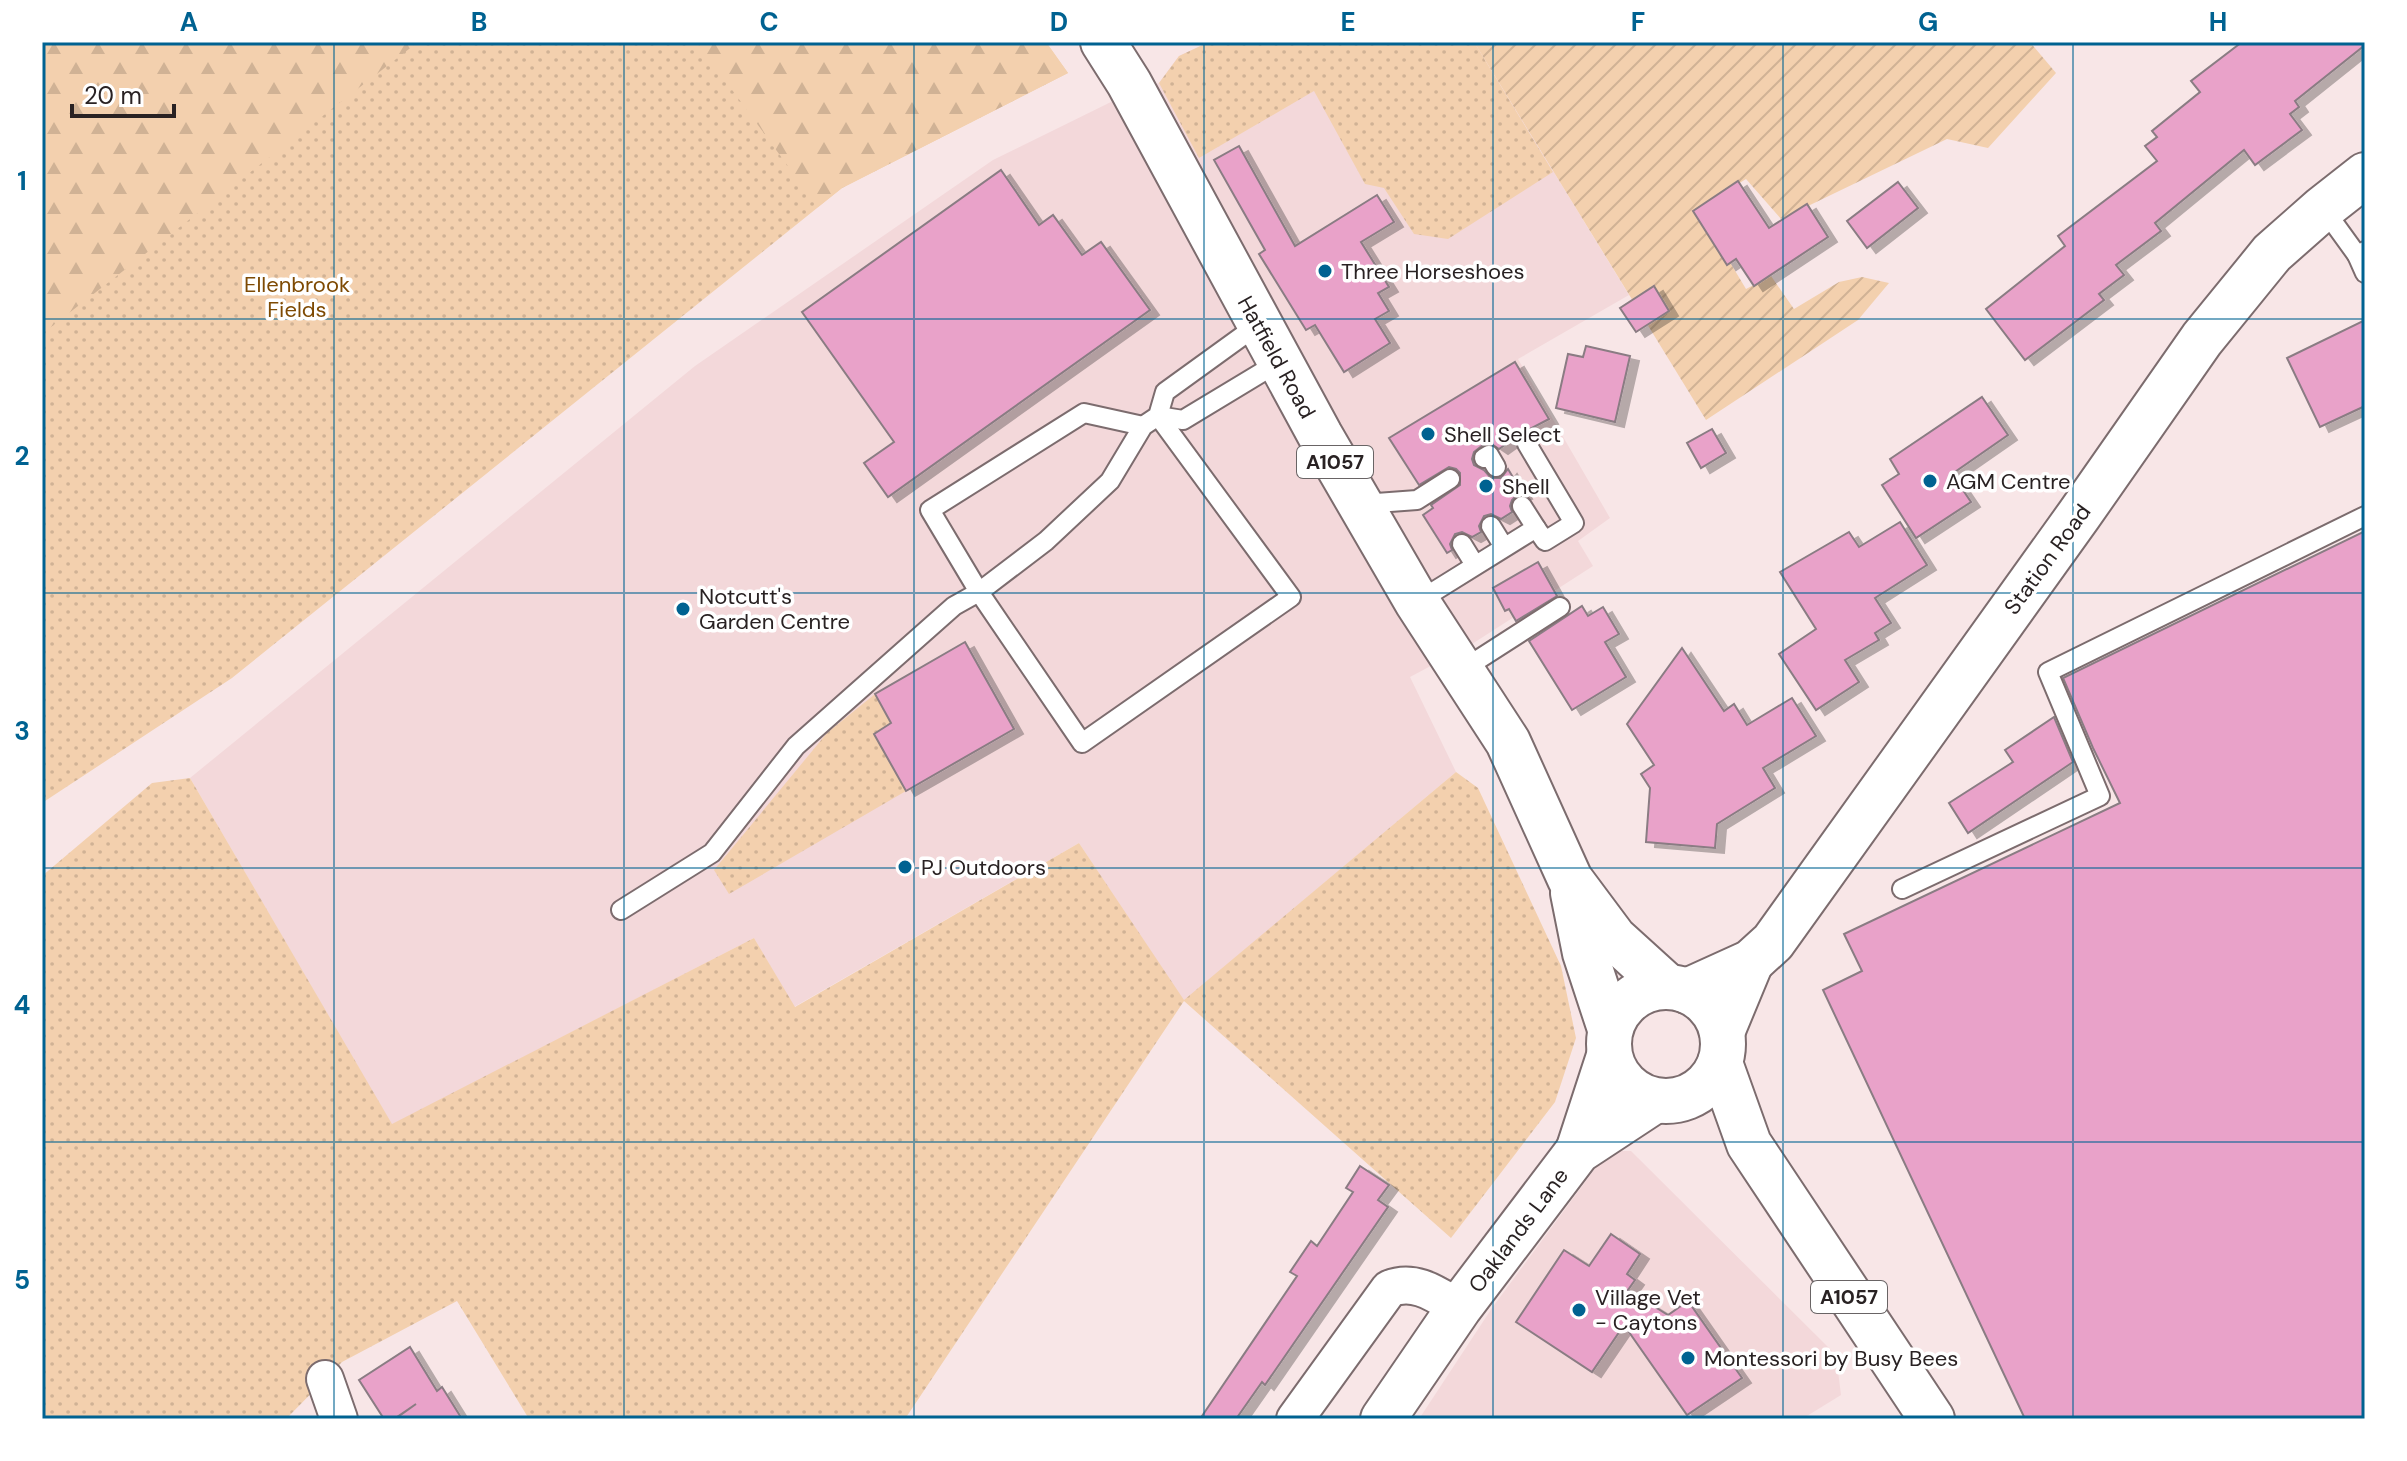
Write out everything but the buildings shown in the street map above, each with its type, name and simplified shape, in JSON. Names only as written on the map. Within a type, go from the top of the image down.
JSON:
[{"type":"main road","name":"Hatfield Road","points":[[1103,42],[1129,83],[1360,504],[1417,602],[1508,742],[1570,879],[1614,938],[1678,989]]},
{"type":"main road","name":"Station Road","points":[[1678,989],[1751,962],[1773,942],[2202,339],[2272,253],[2365,175]]},
{"type":"main road","name":"Hatfield Road","points":[[1570,879],[1585,953],[1610,1042]]},
{"type":"main road","name":"Station Road","points":[[1721,1048],[1751,962]]},
{"type":"main road","points":[[1649,989],[1678,989],[1704,1001],[1715,1015],[1721,1048],[1712,1079],[1699,1092],[1682,1100],[1659,1102],[1638,1095],[1625,1085],[1615,1071],[1610,1042],[1619,1012],[1632,998],[1649,989]]},
{"type":"main road","name":"Oaklands Lane","points":[[1383,1419],[1459,1308],[1578,1151],[1610,1042]]},
{"type":"main road","name":"A1057","points":[[1721,1048],[1749,1144],[1932,1419]]},
{"type":"main road","name":"Oaklands Lane","points":[[1578,1151],[1659,1102]]},
{"type":"main road","name":"A1057","points":[[1659,1102],[1712,1120],[1749,1144]]},
{"type":"street","name":"Oaklands Lane","points":[[1295,1419],[1389,1289],[1399,1285],[1424,1288],[1459,1308]]},
{"type":"street","points":[[325,1379],[339,1419]]},
{"type":"lane","points":[[2323,208],[2361,253],[2365,273]]},
{"type":"lane","points":[[1151,421],[1291,597],[1082,743],[979,592],[930,510],[1084,413],[1151,421],[1183,420],[1269,343]]},
{"type":"lane","points":[[621,910],[712,853],[796,746],[954,606],[979,592],[1046,541],[1110,481],[1151,421],[1165,392],[1269,343]]},
{"type":"lane","points":[[1522,506],[1545,541],[1574,523],[1527,444]]},
{"type":"lane","points":[[1360,504],[1434,499],[1450,479]]},
{"type":"lane","points":[[1902,889],[2100,796],[2048,672],[2365,516]]},
{"type":"lane","points":[[1491,526],[1504,547]]},
{"type":"lane","points":[[1417,602],[1536,528]]},
{"type":"lane","points":[[1462,544],[1475,565]]},
{"type":"lane","points":[[1462,670],[1560,607]]},
{"type":"shaded area","points":[[1209,42],[1474,42],[1629,295],[1518,359],[1610,518],[1578,541],[1593,566],[1472,644],[1410,677],[1456,772],[1184,1001],[1079,843],[794,1007],[754,938],[392,1125],[190,778],[695,366],[993,160],[1115,100],[1159,83],[1179,56]]},
{"type":"shaded area","points":[[1608,1151],[1631,1151],[1836,1355],[1841,1395],[1802,1419],[1419,1419],[1492,1308]]},
{"type":"green space","name":"Ellenbrook Fields","points":[[42,42],[1046,42],[1068,73],[842,188],[232,678],[42,803]]},
{"type":"green space","points":[[42,42],[418,42],[42,334]]},
{"type":"green space","points":[[697,42],[1046,42],[1068,73],[842,188],[818,207]]},
{"type":"green space","points":[[1209,42],[1474,42],[1553,172],[1448,239],[1414,234],[1384,188],[1365,184],[1314,91],[1199,158],[1159,83],[1179,56]]},
{"type":"green space","points":[[1474,42],[2030,42],[2056,73],[1988,148],[1947,139],[1781,219],[1746,179],[1698,209],[1746,289],[1771,276],[1794,309],[1839,282],[1862,277],[1889,283],[1858,320],[1706,420]]},
{"type":"green space","points":[[875,694],[891,723],[874,734],[906,791],[729,894],[714,870],[827,733]]},
{"type":"green space","points":[[1456,772],[1478,788],[1561,966],[1576,1038],[1555,1102],[1451,1238],[1184,1001],[905,1419],[529,1419],[457,1301],[342,1362],[286,1419],[42,1419],[42,876],[152,783],[190,778],[392,1124],[754,938],[795,1007],[1079,843],[1184,1000]]},
{"type":"place","name":"Three Horseshoes","points":[[1325,271]]},
{"type":"place","name":"Shell Select","points":[[1428,434]]},
{"type":"place","name":"AGM Centre","points":[[1930,481]]},
{"type":"place","name":"Shell","points":[[1486,486]]},
{"type":"place","name":"Notcutt's Garden Centre","points":[[683,609]]},
{"type":"place","name":"PJ Outdoors","points":[[905,867]]},
{"type":"place","name":"Village Vet - Caytons","points":[[1579,1310]]},
{"type":"place","name":"Montessori by Busy Bees","points":[[1688,1358]]}]
